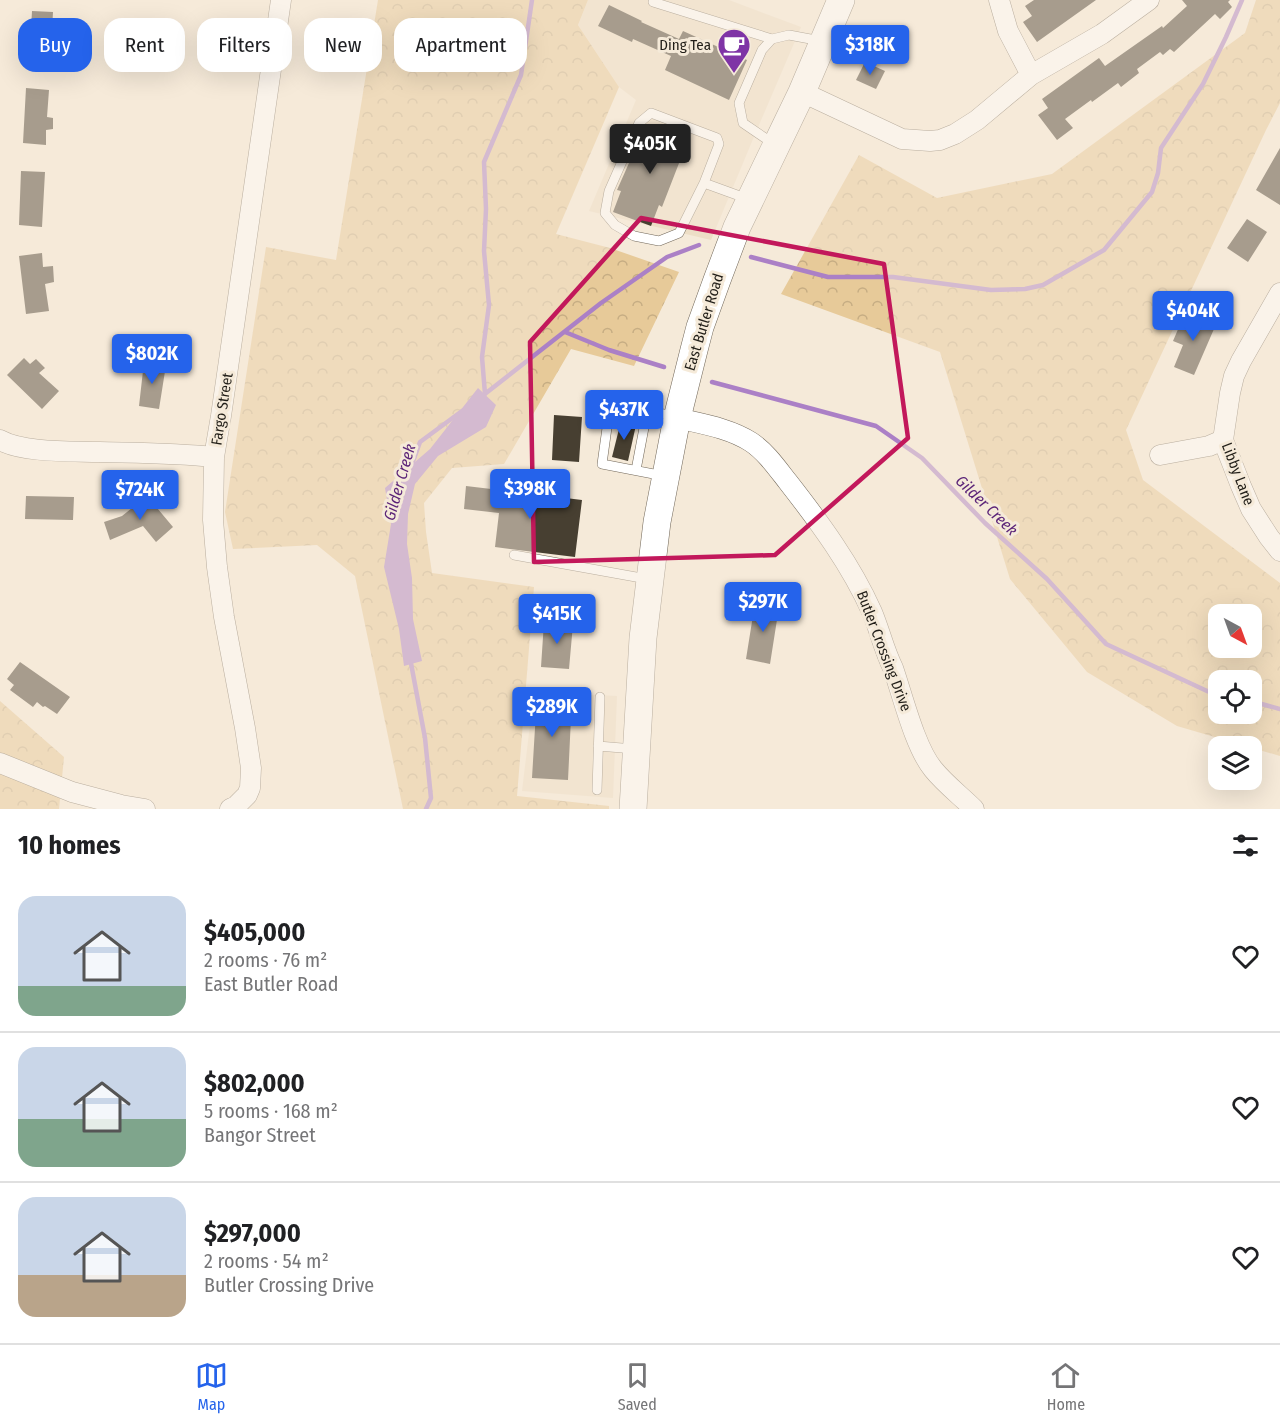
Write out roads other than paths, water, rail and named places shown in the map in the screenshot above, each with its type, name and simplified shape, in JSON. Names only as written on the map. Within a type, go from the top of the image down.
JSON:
[{"type":"main road","name":"East Butler Road","points":[[633,809],[643,638],[649,579],[657,522],[677,417],[704,318],[736,227],[802,93],[841,0]]},
{"type":"street","name":"Fargo Street","points":[[230,809],[237,806],[247,795],[250,788],[251,768],[217,567],[213,520],[214,457],[280,0]]},
{"type":"street","points":[[999,0],[1008,31],[1031,75]]},
{"type":"street","points":[[802,93],[902,139],[940,140],[955,134],[977,120],[1031,75],[1102,34],[1149,0]]},
{"type":"street","name":"Libby Lane","points":[[1280,293],[1234,376],[1223,440],[1251,508],[1280,551]]},
{"type":"street","name":"Butler Crossing Drive","points":[[677,417],[723,429],[752,443],[767,456],[800,498],[840,554],[858,584],[873,615],[914,732],[928,762],[974,809]]},
{"type":"street","points":[[0,440],[21,448],[214,457]]},
{"type":"street","points":[[1160,455],[1209,446],[1223,440]]},
{"type":"street","points":[[0,763],[72,792],[145,809]]},
{"type":"lane","points":[[653,2],[772,39],[789,35],[824,42]]},
{"type":"lane","points":[[772,39],[762,50],[739,103],[743,123],[765,138],[778,142]]},
{"type":"lane","points":[[651,114],[717,138],[719,144],[704,183],[679,233],[659,241],[634,236],[615,225],[605,213],[609,190],[639,123],[651,114]]},
{"type":"lane","points":[[704,183],[750,200]]},
{"type":"lane","points":[[665,476],[602,464],[610,406],[677,417]]},
{"type":"lane","points":[[636,470],[647,412]]},
{"type":"lane","points":[[514,555],[649,579]]},
{"type":"lane","points":[[597,790],[600,697]]},
{"type":"lane","points":[[598,746],[637,749]]},
{"type":"water","name":"Gilder Creek","points":[[478,388],[496,405],[486,427],[438,456],[415,484],[408,514],[407,544],[412,578],[413,619],[422,661],[404,666],[399,629],[384,567],[391,524],[385,488],[430,449]]},
{"type":"waterway","points":[[485,394],[482,357],[489,305],[484,251],[486,209],[484,162],[521,75],[532,0]]},
{"type":"waterway","points":[[751,257],[828,277],[893,277],[991,290],[1025,289],[1043,285],[1104,250],[1152,192],[1158,173],[1161,148],[1203,84],[1242,0]]},
{"type":"waterway","points":[[481,397],[601,303],[667,257],[699,245]]},
{"type":"waterway","name":"Gilder Creek","points":[[565,332],[609,350],[664,367]]},
{"type":"waterway","name":"Gilder Creek","points":[[712,382],[876,426],[922,458],[985,523],[1047,579],[1106,644],[1208,691]]},
{"type":"waterway","name":"Gilder Creek","points":[[411,467],[420,442],[462,411]]},
{"type":"waterway","name":"Gilder Creek","points":[[410,658],[425,738],[431,798],[426,809]]},
{"type":"waterway","name":"Gilder Creek","points":[[1262,704],[1280,709]]},
{"type":"place","name":"Ding Tea","points":[[734,74]]}]
